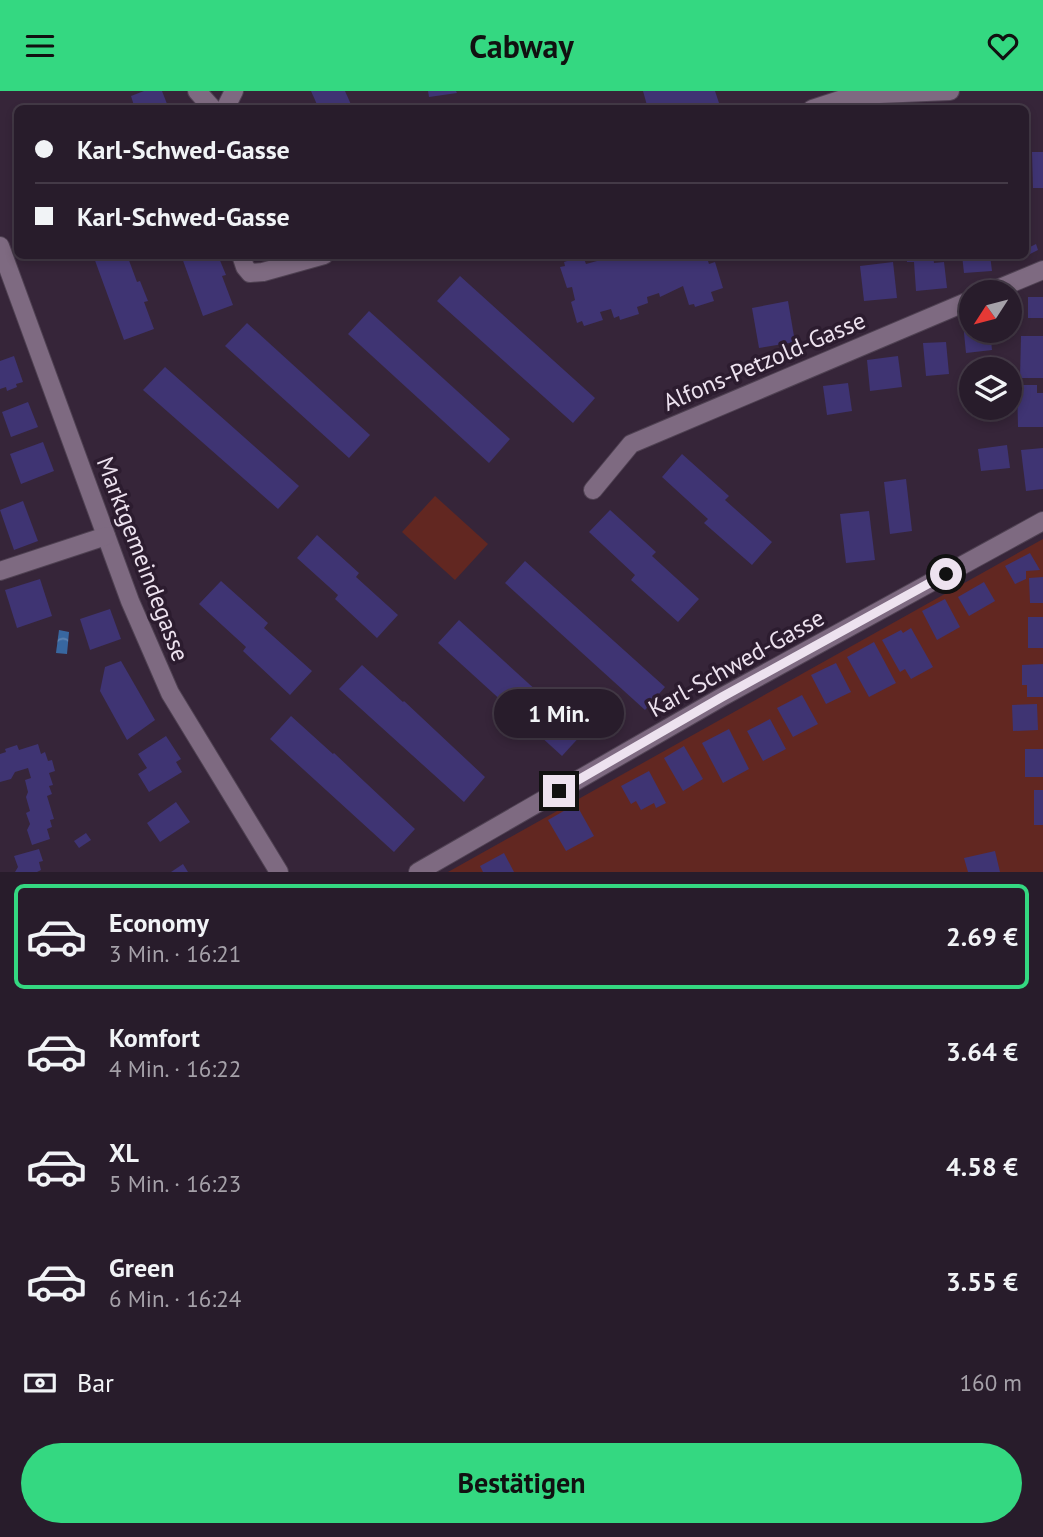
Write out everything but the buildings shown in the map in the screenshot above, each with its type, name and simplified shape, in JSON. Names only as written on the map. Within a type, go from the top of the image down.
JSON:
[{"type":"street","points":[[197,91],[209,105]]},
{"type":"street","points":[[824,105],[855,95],[950,91]]},
{"type":"street","name":"Marktgemeindegasse","points":[[0,246],[138,622],[170,693],[279,872]]},
{"type":"street","points":[[242,259],[250,272],[263,272],[310,259]]},
{"type":"street","points":[[1019,280],[1043,270]]},
{"type":"street","name":"Alfons-Petzold-Gasse","points":[[593,490],[631,445],[959,305]]},
{"type":"street","name":"Karl-Schwed-Gasse","points":[[418,872],[722,697],[1043,521]]},
{"type":"street","points":[[0,571],[106,536]]},
{"type":"shaded area","points":[[435,496],[488,544],[455,580],[402,532]]},
{"type":"shaded area","points":[[1043,539],[1043,872],[448,872]]},
{"type":"water","points":[[59,630],[69,632],[67,654],[56,653]]},
{"type":"route","points":[[559,791],[722,697],[946,574]]}]
